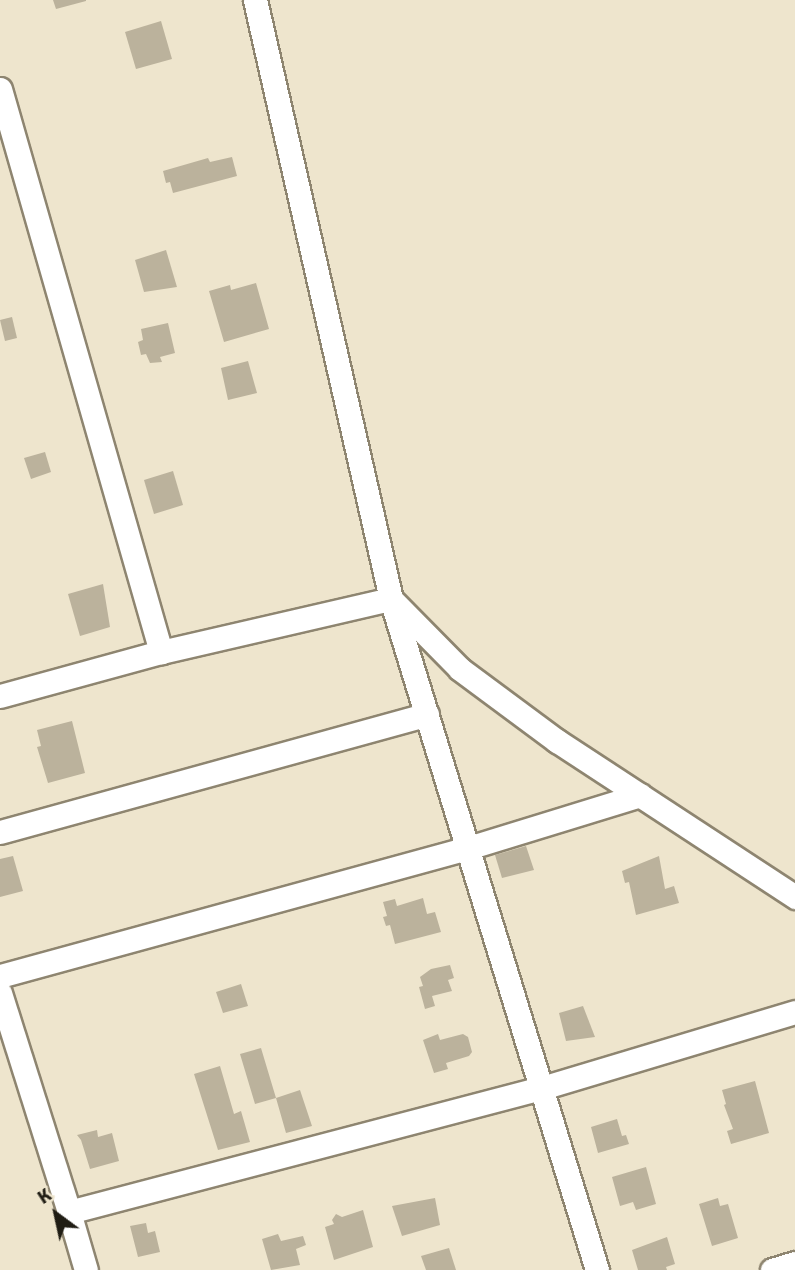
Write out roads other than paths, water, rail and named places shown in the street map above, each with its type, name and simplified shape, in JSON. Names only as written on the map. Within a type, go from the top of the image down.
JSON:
[{"type":"street","points":[[256,0],[391,599],[597,1270]]},
{"type":"street","points":[[0,89],[160,652]]},
{"type":"street","points":[[0,696],[160,652],[391,599]]},
{"type":"street","points":[[391,599],[460,669],[557,741],[795,897]]},
{"type":"street","points":[[0,832],[427,714]]},
{"type":"street","points":[[0,976],[468,848],[640,795]]},
{"type":"street","points":[[0,993],[86,1270]]},
{"type":"street","points":[[69,1212],[542,1088],[795,1012]]},
{"type":"street","points":[[772,1270],[795,1263]]}]
